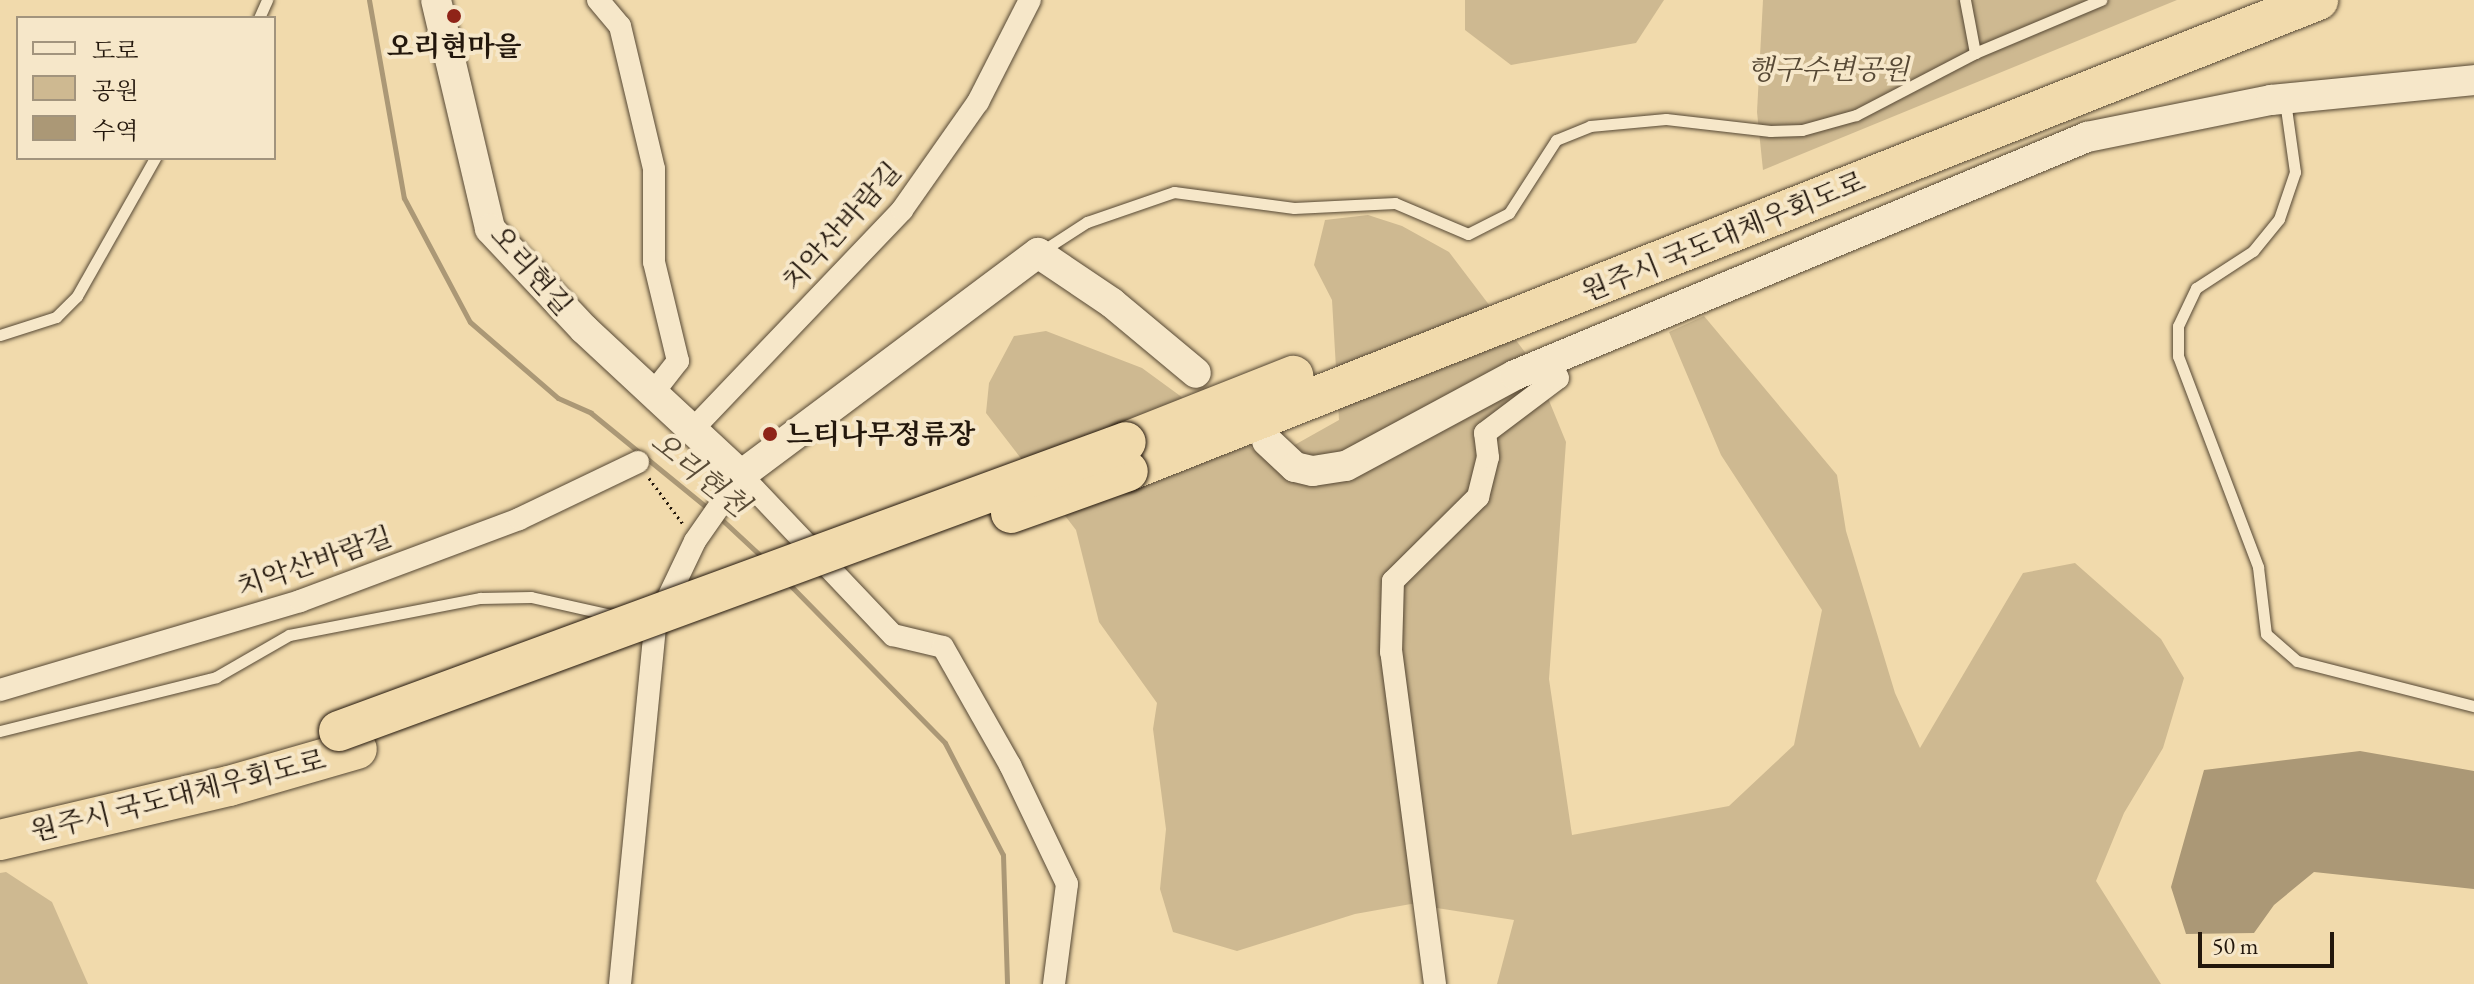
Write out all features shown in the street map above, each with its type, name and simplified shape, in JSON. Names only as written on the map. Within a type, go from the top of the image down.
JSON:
[{"type":"highway","name":"원주시 국도대체우회도로","points":[[1127,456],[2250,0]]},
{"type":"highway","name":"원주시 국도대체우회도로","points":[[1127,456],[2316,2]]},
{"type":"highway","points":[[348,740],[1127,456]]},
{"type":"highway","name":"원주시 국도대체우회도로","points":[[0,813],[348,740]]},
{"type":"highway","name":"원주시 국도대체우회도로","points":[[0,840],[229,786],[348,740]]},
{"type":"street","name":"오리현길","points":[[436,0],[490,229],[584,329],[693,429],[735,485]]},
{"type":"street","points":[[598,0],[620,26],[654,169],[654,262],[678,361],[653,393]]},
{"type":"street","name":"치악산바람길","points":[[693,429],[902,210],[978,102],[1030,0]]},
{"type":"street","points":[[1267,441],[1295,467],[1313,471],[1346,466],[1549,360],[2087,137],[2284,99],[2474,80]]},
{"type":"street","points":[[620,984],[655,625],[696,538],[735,485],[1038,253],[1112,303],[1196,373]]},
{"type":"street","points":[[1435,984],[1391,652],[1393,581],[1478,497],[1488,457],[1485,433],[1558,378],[1549,360]]},
{"type":"street","name":"치악산바람길","points":[[0,690],[300,601],[519,519],[638,462]]},
{"type":"street","points":[[735,485],[893,635],[943,647],[1010,765],[1067,884],[1054,984]]},
{"type":"lane","points":[[1965,0],[1975,53]]},
{"type":"lane","points":[[1038,253],[1087,222],[1174,192],[1294,208],[1395,203],[1468,234],[1509,213],[1556,140],[1590,126],[1666,119],[1802,130],[1856,115],[1975,53],[2101,0]]},
{"type":"lane","points":[[2284,99],[2295,172],[2279,219],[2253,251],[2196,288],[2178,326],[2178,356],[2258,567],[2266,634],[2297,661],[2474,706]]},
{"type":"lane","points":[[0,335],[56,317],[77,296],[154,160]]},
{"type":"lane","points":[[0,731],[216,677],[289,635],[480,598],[531,597],[655,625]]},
{"type":"path","points":[[638,462],[696,538]]},
{"type":"green space","points":[[1465,0],[1664,0],[1636,43],[1511,65],[1465,30]]},
{"type":"green space","name":"행구수변공원","points":[[1763,0],[2177,0],[1763,170],[1757,112]]},
{"type":"green space","points":[[1368,215],[1402,226],[1449,252],[1534,364],[1566,442],[1549,679],[1572,835],[1729,806],[1794,745],[1822,610],[1721,455],[1669,332],[1704,316],[1837,475],[1846,531],[1895,693],[1920,748],[2023,573],[2075,563],[2161,639],[2184,678],[2163,748],[2124,813],[2096,881],[2161,984],[1497,984],[1514,920],[1411,904],[1355,914],[1237,951],[1173,932],[1160,889],[1166,829],[1153,729],[1157,703],[1099,622],[1076,530],[986,413],[989,383],[1014,336],[1046,331],[1142,368],[1268,460],[1339,420],[1332,300],[1314,265],[1325,220]]},
{"type":"green space","points":[[6,872],[52,902],[88,984],[0,984],[0,873]]},
{"type":"water","points":[[2360,751],[2474,771],[2474,889],[2314,872],[2274,905],[2254,933],[2186,934],[2171,887],[2204,770]]},
{"type":"waterway","name":"오리현천","points":[[369,0],[404,198],[470,322],[558,398],[591,413],[711,511]]},
{"type":"waterway","name":"오리현천","points":[[719,517],[764,559]]},
{"type":"waterway","name":"오리현천","points":[[788,583],[945,743],[1003,855],[1007,984]]},
{"type":"place","name":"오리현마을","points":[[454,16]]},
{"type":"place","name":"느티나무정류장","points":[[770,434]]}]
